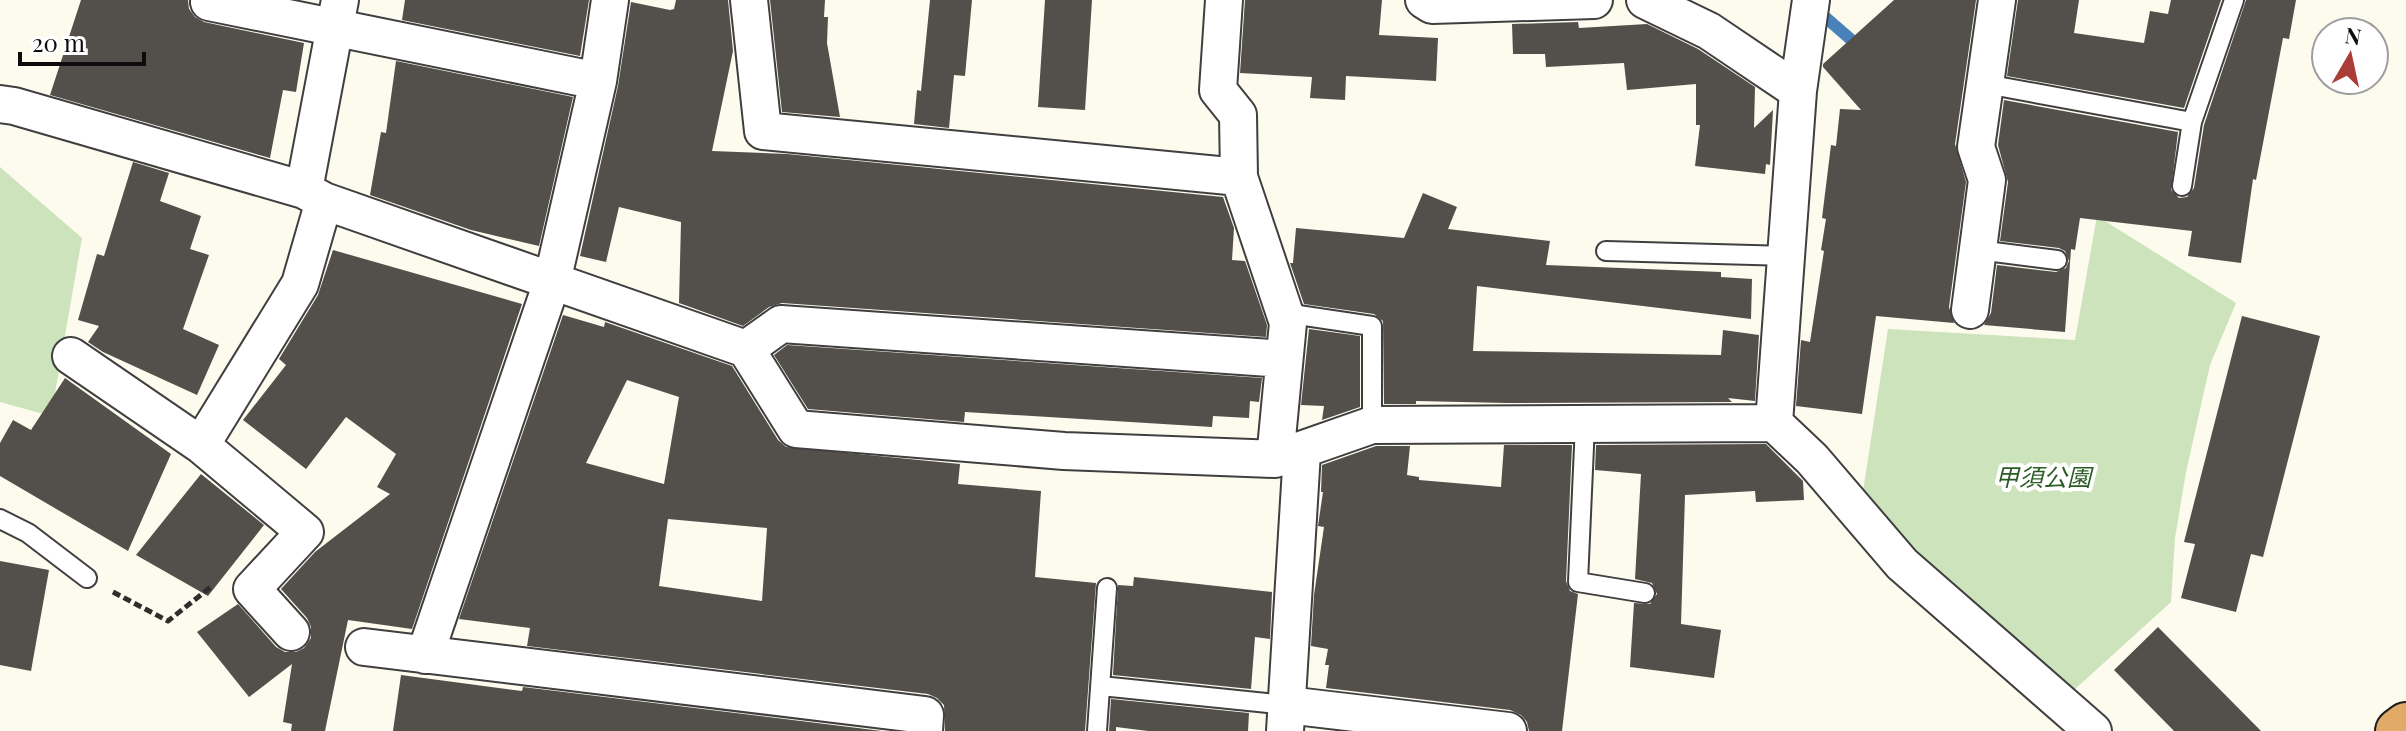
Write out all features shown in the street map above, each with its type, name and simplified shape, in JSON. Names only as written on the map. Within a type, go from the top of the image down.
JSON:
[{"type":"highway","points":[[2398,731],[2406,725]]},
{"type":"street","points":[[425,655],[552,282],[598,81],[610,0]]},
{"type":"street","points":[[749,0],[763,131],[1239,177]]},
{"type":"street","points":[[1224,0],[1218,90],[1238,115],[1239,177],[1288,323],[1284,359],[1288,456],[1286,718],[1508,731]]},
{"type":"street","points":[[1424,0],[1432,5],[1594,0]]},
{"type":"street","points":[[1645,0],[1709,31],[1798,91]]},
{"type":"street","points":[[1970,310],[1987,180],[1976,147],[1997,0]]},
{"type":"street","points":[[209,2],[337,13],[598,81]]},
{"type":"street","points":[[201,445],[300,284],[337,13]]},
{"type":"street","points":[[1774,423],[1798,91],[1808,18]]},
{"type":"street","points":[[0,104],[314,196],[746,349],[796,429],[1064,451],[1288,456],[1372,425],[1774,423],[1812,459],[1902,564],[2093,731]]},
{"type":"street","points":[[746,349],[781,324],[1284,359]]},
{"type":"street","points":[[71,356],[201,445],[305,532],[252,589],[291,632]]},
{"type":"street","points":[[364,647],[925,715],[924,731]]},
{"type":"lane","points":[[2182,186],[2192,122],[2234,0]]},
{"type":"lane","points":[[1984,92],[2192,122]]},
{"type":"lane","points":[[1978,250],[2057,260]]},
{"type":"lane","points":[[1606,251],[1786,256]]},
{"type":"lane","points":[[1285,313],[1372,326],[1372,425]]},
{"type":"lane","points":[[1585,424],[1578,582],[1645,593]]},
{"type":"lane","points":[[0,519],[28,533],[87,578]]},
{"type":"lane","points":[[1097,731],[1107,588]]},
{"type":"lane","points":[[1101,686],[1286,718]]},
{"type":"path","points":[[87,578],[168,621],[229,573],[252,589]]},
{"type":"green space","points":[[0,167],[82,238],[51,416],[0,402]]},
{"type":"green space","name":"甲須公園","points":[[2097,216],[2236,303],[2210,365],[2186,472],[2175,538],[2171,602],[2074,690],[1922,558],[1863,491],[1888,329],[2075,340]]},
{"type":"building","points":[[81,0],[188,0],[189,9],[204,22],[304,43],[296,92],[283,90],[270,158],[50,95]]},
{"type":"building","points":[[405,0],[589,0],[580,56],[402,20]]},
{"type":"building","points":[[676,0],[728,0],[733,51],[712,151],[787,154],[1223,197],[1234,228],[1232,260],[1245,261],[1267,325],[1266,337],[782,303],[769,307],[743,326],[679,303],[681,222],[619,207],[606,262],[580,256],[618,86],[631,2],[670,10],[674,9]]},
{"type":"building","points":[[770,0],[825,0],[827,43],[840,117],[782,112]]},
{"type":"building","points":[[930,0],[972,0],[965,76],[954,75],[949,128],[914,124],[917,90],[921,91]]},
{"type":"building","points":[[1045,0],[1092,0],[1085,110],[1038,107]]},
{"type":"building","points":[[1245,0],[1382,0],[1379,35],[1438,38],[1436,81],[1346,76],[1345,100],[1310,98],[1312,77],[1240,73]]},
{"type":"building","points":[[1894,0],[1976,0],[1955,144],[1966,182],[1949,307],[1954,323],[1876,316],[1862,414],[1796,406],[1801,340],[1810,342],[1824,251],[1821,250],[1826,219],[1822,218],[1831,145],[1836,146],[1840,109],[1861,110],[1823,64]]},
{"type":"building","points":[[2018,0],[2079,0],[2074,33],[2144,43],[2150,11],[2168,14],[2171,0],[2221,0],[2184,108],[2007,76]]},
{"type":"building","points":[[2246,0],[2296,0],[2289,39],[2283,38],[2256,180],[2253,179],[2241,263],[2188,256],[2192,231],[2080,218],[2075,250],[2071,249],[2065,332],[1984,325],[1991,313],[1997,265],[2056,272],[2066,268],[2069,261],[2065,251],[2059,248],[2000,241],[2008,182],[1998,145],[2004,100],[2178,132],[2171,190],[2179,198],[2187,197],[2194,188],[2204,125]]},
{"type":"building","points":[[1578,22],[1579,28],[1647,24],[1698,49],[1755,87],[1754,128],[1773,110],[1770,165],[1766,164],[1765,174],[1695,166],[1700,125],[1696,125],[1696,84],[1627,90],[1624,63],[1546,67],[1545,54],[1513,54],[1512,24]]},
{"type":"building","points":[[396,61],[573,97],[539,246],[471,230],[370,195],[381,132],[386,133]]},
{"type":"building","points":[[133,162],[169,173],[160,201],[201,216],[190,249],[209,255],[183,329],[219,345],[197,395],[103,352],[88,342],[99,326],[78,320],[97,254],[104,256]]},
{"type":"building","points":[[1423,193],[1457,207],[1448,229],[1550,241],[1546,265],[1721,272],[1721,277],[1752,279],[1751,319],[1477,286],[1473,351],[1721,355],[1723,330],[1759,335],[1755,401],[1728,398],[1732,402],[1416,401],[1416,404],[1384,404],[1383,321],[1374,314],[1304,304],[1290,263],[1293,263],[1296,228],[1404,238]]},
{"type":"building","points":[[333,250],[522,304],[412,629],[348,620],[325,731],[291,731],[292,724],[283,722],[292,664],[249,697],[197,632],[238,604],[276,647],[285,652],[304,648],[311,638],[311,627],[307,618],[281,589],[315,552],[390,494],[377,487],[396,454],[346,417],[306,469],[243,420],[286,365],[279,359],[318,295]]},
{"type":"building","points":[[563,315],[604,327],[605,322],[732,366],[778,440],[786,447],[960,464],[958,484],[1041,491],[1035,577],[1096,583],[1085,731],[945,731],[944,705],[928,694],[527,646],[530,628],[459,619]],"holes":[[[627,380],[679,397],[664,484],[586,463]],[[668,519],[767,528],[762,601],[659,586]]]},
{"type":"building","points":[[2242,316],[2320,336],[2263,557],[2251,554],[2236,612],[2181,598],[2195,544],[2184,542]]},
{"type":"building","points":[[1309,329],[1360,336],[1360,407],[1322,420],[1324,406],[1301,405]]},
{"type":"building","points":[[787,345],[1262,378],[1259,402],[1250,401],[1249,418],[1213,416],[1212,427],[965,412],[964,422],[808,409],[774,355]]},
{"type":"building","points":[[65,378],[171,454],[128,551],[0,476],[0,443],[13,420],[31,430]]},
{"type":"building","points":[[1766,444],[1803,481],[1804,500],[1756,502],[1755,491],[1685,495],[1681,624],[1721,630],[1714,678],[1630,667],[1634,603],[1650,604],[1657,594],[1652,583],[1635,579],[1641,474],[1595,470],[1596,445]]},
{"type":"building","points":[[1504,445],[1572,445],[1566,581],[1570,591],[1578,594],[1562,731],[1529,731],[1521,715],[1510,710],[1326,688],[1328,649],[1311,646],[1314,595],[1324,527],[1318,526],[1323,492],[1322,465],[1376,446],[1410,446],[1407,475],[1419,477],[1419,480],[1501,487]]},
{"type":"building","points":[[201,474],[264,525],[208,596],[136,555]]},
{"type":"building","points":[[0,561],[49,570],[31,671],[0,665]]},
{"type":"building","points":[[1134,577],[1272,592],[1270,639],[1255,637],[1251,689],[1113,675],[1118,585],[1133,586]]},
{"type":"building","points":[[2158,627],[2261,731],[2174,731],[2114,670]]},
{"type":"building","points":[[401,675],[522,691],[523,687],[882,731],[393,731]]},
{"type":"building","points":[[1111,699],[1249,713],[1248,731],[1148,731],[1116,727],[1116,731],[1109,731]]},
{"type":"waterway","points":[[1817,10],[1863,50]]}]
